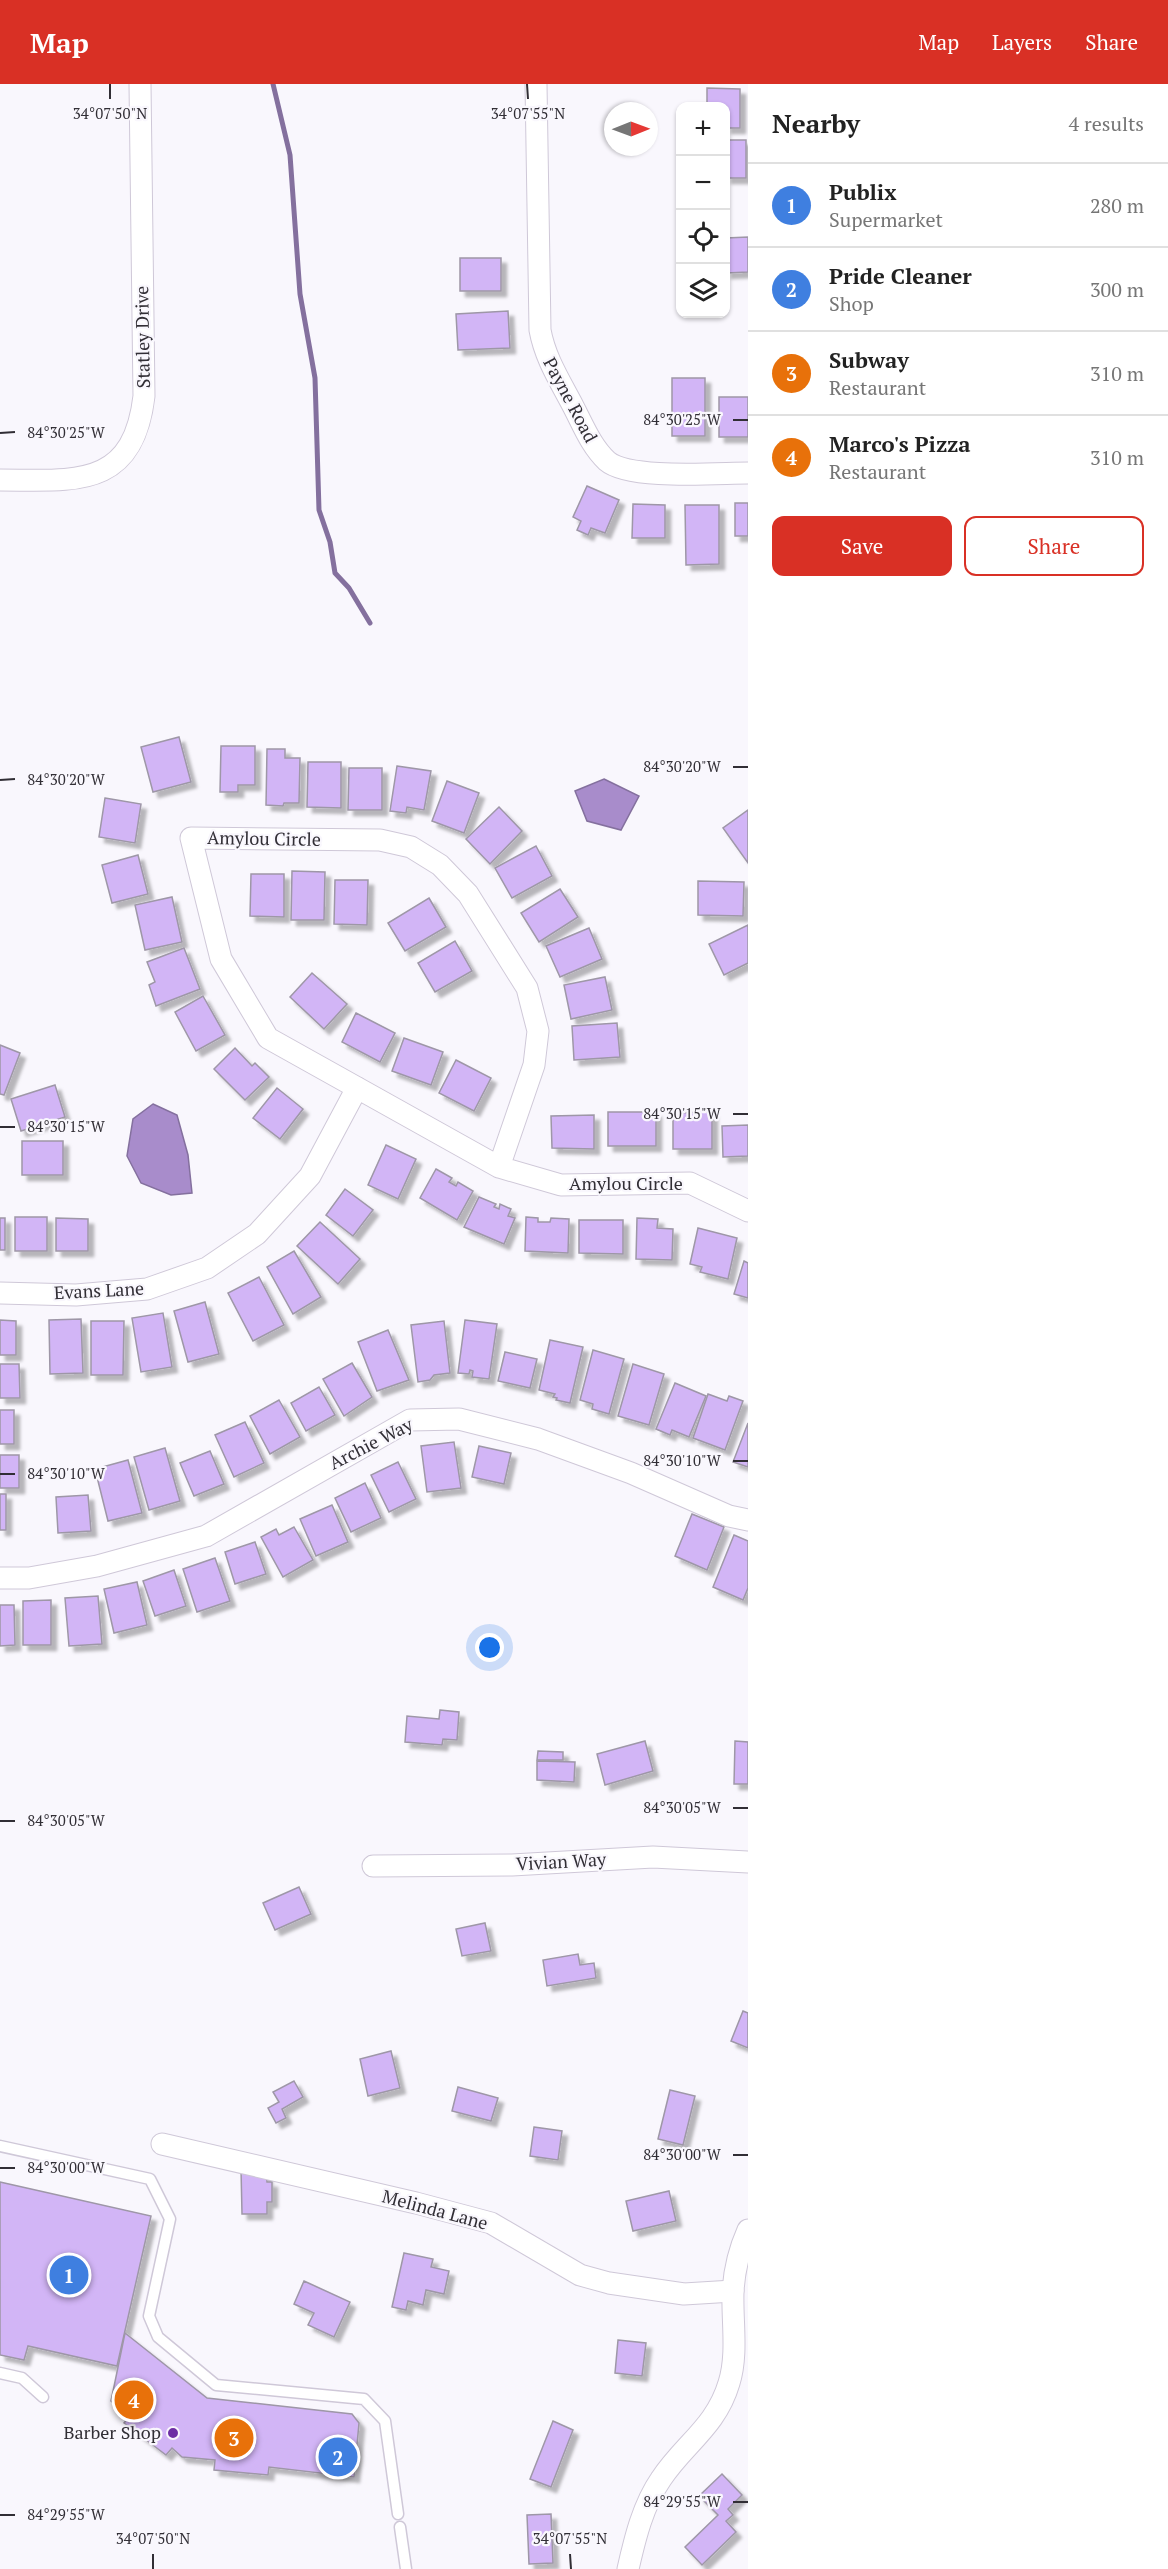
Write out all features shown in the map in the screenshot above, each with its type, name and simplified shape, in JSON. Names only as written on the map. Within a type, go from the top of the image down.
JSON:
[{"type":"street","name":"Statley Drive","points":[[0,480],[74,480],[97,474],[120,458],[134,438],[141,420],[144,396],[140,84]]},
{"type":"street","name":"Payne Road","points":[[536,84],[540,330],[544,352],[595,447],[609,462],[629,471],[748,473]]},
{"type":"street","name":"Amylou Circle","points":[[500,1167],[534,1065],[538,1031],[527,988],[468,894],[440,865],[411,847],[380,840],[191,838],[222,959],[268,1038],[500,1167],[561,1185],[690,1183],[748,1211]]},
{"type":"street","name":"Evans Lane","points":[[0,1293],[76,1295],[147,1289],[207,1268],[257,1234],[310,1176],[357,1088]]},
{"type":"street","name":"Archie Way","points":[[0,1578],[29,1578],[97,1566],[206,1536],[410,1420],[459,1419],[538,1439],[631,1473],[729,1516],[748,1520]]},
{"type":"street","name":"Vivian Way","points":[[373,1866],[512,1865],[653,1857],[748,1863]]},
{"type":"street","name":"Melinda Lane","points":[[162,2144],[416,2203],[491,2223],[580,2275],[609,2283],[684,2294],[733,2291]]},
{"type":"street","points":[[628,2569],[645,2510],[660,2480],[711,2422],[721,2405],[730,2381],[733,2360],[733,2291],[748,2230]]},
{"type":"lane","points":[[0,2146],[150,2179],[170,2219],[149,2316],[158,2337],[216,2385],[363,2399],[385,2421],[398,2514]]},
{"type":"lane","points":[[0,2373],[22,2378],[43,2397]]},
{"type":"lane","points":[[400,2527],[406,2569]]},
{"type":"shaded area","points":[[604,779],[639,796],[621,830],[587,821],[575,791]]},
{"type":"shaded area","points":[[153,1104],[177,1115],[188,1155],[192,1193],[171,1195],[141,1183],[127,1156],[133,1119]]},
{"type":"building","points":[[707,88],[740,89],[740,128],[730,128],[730,102],[707,102]]},
{"type":"building","points":[[730,140],[746,140],[746,178],[730,178]]},
{"type":"building","points":[[748,237],[748,272],[730,273],[730,238]]},
{"type":"building","points":[[460,258],[501,258],[501,291],[460,291]]},
{"type":"building","points":[[508,311],[510,348],[458,350],[456,314]]},
{"type":"building","points":[[672,378],[705,378],[705,436],[672,436]]},
{"type":"building","points":[[719,397],[748,397],[748,437],[719,437]]},
{"type":"building","points":[[587,486],[619,500],[605,533],[591,528],[588,535],[577,530],[581,521],[573,517]]},
{"type":"building","points":[[735,503],[748,503],[748,536],[735,536]]},
{"type":"building","points":[[633,504],[665,505],[665,538],[632,538]]},
{"type":"building","points":[[685,505],[719,505],[719,564],[686,565]]},
{"type":"building","points":[[179,737],[191,782],[153,792],[141,747]]},
{"type":"building","points":[[221,746],[255,746],[255,785],[238,785],[238,792],[220,792]]},
{"type":"building","points":[[267,749],[285,749],[285,758],[300,758],[299,803],[284,803],[283,806],[266,805]]},
{"type":"building","points":[[308,762],[341,762],[341,808],[307,807]]},
{"type":"building","points":[[397,766],[431,771],[424,810],[407,807],[406,813],[390,811]]},
{"type":"building","points":[[349,768],[382,768],[382,810],[348,810]]},
{"type":"building","points":[[447,781],[479,793],[464,833],[432,821]]},
{"type":"building","points":[[105,798],[141,804],[135,843],[99,837]]},
{"type":"building","points":[[499,807],[522,831],[490,864],[466,839]]},
{"type":"building","points":[[748,810],[748,863],[723,828]]},
{"type":"building","points":[[536,846],[552,876],[512,898],[495,868]]},
{"type":"building","points":[[138,855],[148,894],[112,903],[102,865]]},
{"type":"building","points":[[292,871],[325,872],[324,920],[291,920]]},
{"type":"building","points":[[251,874],[284,874],[284,917],[250,916]]},
{"type":"building","points":[[335,880],[368,880],[367,925],[334,924]]},
{"type":"building","points":[[698,881],[744,882],[743,916],[698,915]]},
{"type":"building","points":[[560,889],[578,917],[539,942],[521,913]]},
{"type":"building","points":[[172,897],[182,942],[145,950],[135,905]]},
{"type":"building","points":[[429,898],[446,927],[405,951],[388,923]]},
{"type":"building","points":[[748,925],[748,963],[724,975],[709,944]]},
{"type":"building","points":[[589,928],[602,959],[560,977],[546,946]]},
{"type":"building","points":[[455,941],[472,971],[435,992],[418,963]]},
{"type":"building","points":[[184,948],[200,989],[156,1006],[149,985],[155,982],[147,962]]},
{"type":"building","points":[[312,973],[347,1004],[324,1029],[290,997]]},
{"type":"building","points":[[605,977],[612,1010],[571,1019],[564,985]]},
{"type":"building","points":[[203,996],[225,1035],[196,1051],[175,1012]]},
{"type":"building","points":[[356,1013],[395,1033],[380,1062],[342,1042]]},
{"type":"building","points":[[617,1023],[620,1057],[574,1060],[572,1026]]},
{"type":"building","points":[[404,1038],[443,1052],[431,1085],[392,1071]]},
{"type":"building","points":[[0,1045],[20,1053],[4,1095],[0,1094]]},
{"type":"building","points":[[235,1048],[252,1066],[255,1063],[269,1077],[245,1100],[214,1069]]},
{"type":"building","points":[[456,1060],[491,1078],[474,1111],[439,1093]]},
{"type":"building","points":[[55,1085],[65,1117],[21,1131],[11,1099]]},
{"type":"building","points":[[277,1088],[303,1109],[280,1139],[253,1118]]},
{"type":"building","points":[[608,1112],[656,1112],[656,1146],[608,1146]]},
{"type":"building","points":[[712,1112],[712,1149],[673,1149],[673,1113]]},
{"type":"building","points":[[594,1115],[594,1149],[552,1148],[551,1116]]},
{"type":"building","points":[[748,1125],[748,1156],[723,1157],[722,1126]]},
{"type":"building","points":[[22,1141],[63,1141],[63,1175],[22,1175]]},
{"type":"building","points":[[386,1145],[416,1159],[398,1199],[368,1185]]},
{"type":"building","points":[[436,1169],[452,1178],[449,1182],[456,1186],[458,1182],[473,1191],[457,1220],[420,1198]]},
{"type":"building","points":[[345,1189],[373,1210],[353,1236],[326,1215]]},
{"type":"building","points":[[479,1197],[496,1204],[494,1207],[499,1209],[500,1204],[511,1209],[508,1216],[515,1218],[504,1244],[464,1227]]},
{"type":"building","points":[[15,1217],[47,1217],[47,1251],[15,1251]]},
{"type":"building","points":[[526,1217],[538,1218],[538,1222],[550,1222],[551,1218],[569,1219],[568,1253],[525,1251]]},
{"type":"building","points":[[0,1218],[5,1218],[5,1250],[0,1250]]},
{"type":"building","points":[[56,1218],[88,1219],[88,1251],[56,1251]]},
{"type":"building","points":[[637,1218],[658,1219],[657,1228],[673,1229],[672,1260],[636,1259]]},
{"type":"building","points":[[579,1220],[623,1220],[623,1254],[579,1253]]},
{"type":"building","points":[[320,1222],[360,1259],[338,1284],[297,1246]]},
{"type":"building","points":[[698,1228],[737,1238],[728,1279],[700,1272],[702,1267],[690,1264]]},
{"type":"building","points":[[294,1251],[321,1297],[293,1314],[267,1267]]},
{"type":"building","points":[[744,1261],[748,1263],[748,1298],[734,1294]]},
{"type":"building","points":[[259,1277],[284,1325],[253,1341],[228,1293]]},
{"type":"building","points":[[205,1302],[219,1354],[188,1362],[174,1311]]},
{"type":"building","points":[[163,1313],[172,1367],[141,1372],[132,1318]]},
{"type":"building","points":[[81,1319],[83,1373],[50,1374],[49,1320]]},
{"type":"building","points":[[0,1320],[16,1321],[16,1355],[0,1355]]},
{"type":"building","points":[[465,1320],[497,1324],[489,1379],[472,1377],[473,1371],[470,1370],[469,1374],[458,1373]]},
{"type":"building","points":[[91,1321],[124,1321],[123,1375],[91,1375]]},
{"type":"building","points":[[444,1321],[450,1373],[434,1375],[430,1380],[418,1382],[411,1325]]},
{"type":"building","points":[[388,1330],[409,1380],[377,1391],[358,1342]]},
{"type":"building","points":[[550,1340],[583,1347],[570,1403],[556,1400],[557,1398],[553,1397],[555,1394],[539,1390]]},
{"type":"building","points":[[593,1350],[624,1359],[609,1414],[592,1409],[593,1404],[580,1400]]},
{"type":"building","points":[[505,1352],[537,1359],[530,1388],[498,1381]]},
{"type":"building","points":[[352,1363],[372,1397],[344,1416],[323,1379]]},
{"type":"building","points":[[0,1364],[19,1364],[20,1398],[0,1398]]},
{"type":"building","points":[[633,1364],[664,1374],[649,1425],[618,1416]]},
{"type":"building","points":[[675,1383],[706,1396],[689,1437],[672,1430],[670,1435],[656,1429]]},
{"type":"building","points":[[319,1387],[335,1415],[306,1431],[291,1403]]},
{"type":"building","points":[[708,1394],[727,1401],[729,1396],[743,1401],[725,1450],[693,1438]]},
{"type":"building","points":[[279,1400],[300,1437],[270,1454],[250,1416]]},
{"type":"building","points":[[0,1410],[14,1410],[14,1444],[0,1444]]},
{"type":"building","points":[[245,1422],[264,1463],[234,1477],[215,1435]]},
{"type":"building","points":[[748,1423],[748,1467],[733,1462]]},
{"type":"building","points":[[454,1442],[461,1488],[427,1492],[421,1446]]},
{"type":"building","points":[[479,1446],[511,1453],[504,1484],[472,1477]]},
{"type":"building","points":[[165,1448],[180,1501],[149,1510],[134,1457]]},
{"type":"building","points":[[210,1451],[224,1484],[194,1496],[180,1463]]},
{"type":"building","points":[[0,1455],[19,1455],[19,1488],[0,1488]]},
{"type":"building","points":[[128,1460],[142,1513],[108,1521],[95,1469]]},
{"type":"building","points":[[398,1462],[416,1499],[389,1512],[371,1475]]},
{"type":"building","points":[[365,1483],[381,1518],[351,1532],[335,1498]]},
{"type":"building","points":[[0,1494],[6,1494],[6,1530],[0,1530]]},
{"type":"building","points":[[88,1495],[91,1531],[58,1533],[56,1497]]},
{"type":"building","points":[[332,1505],[348,1542],[316,1556],[300,1519]]},
{"type":"building","points":[[692,1514],[724,1527],[707,1570],[675,1556]]},
{"type":"building","points":[[294,1527],[313,1560],[283,1577],[261,1537],[276,1529],[279,1535]]},
{"type":"building","points":[[734,1535],[748,1541],[748,1588],[743,1600],[713,1587]]},
{"type":"building","points":[[255,1542],[266,1574],[235,1584],[225,1552]]},
{"type":"building","points":[[215,1558],[230,1601],[197,1612],[183,1569]]},
{"type":"building","points":[[174,1570],[186,1606],[155,1616],[143,1581]]},
{"type":"building","points":[[137,1582],[147,1625],[114,1633],[104,1589]]},
{"type":"building","points":[[98,1596],[102,1644],[69,1646],[65,1598]]},
{"type":"building","points":[[51,1600],[51,1645],[23,1645],[23,1601]]},
{"type":"building","points":[[0,1605],[14,1605],[15,1645],[0,1646]]},
{"type":"building","points":[[440,1710],[459,1712],[457,1740],[443,1739],[442,1745],[405,1742],[407,1716],[439,1719]]},
{"type":"building","points":[[645,1741],[653,1771],[605,1785],[597,1754]]},
{"type":"building","points":[[735,1741],[748,1742],[748,1784],[734,1784]]},
{"type":"building","points":[[538,1751],[563,1752],[563,1760],[537,1760]]},
{"type":"building","points":[[537,1761],[575,1762],[574,1782],[537,1780]]},
{"type":"building","points":[[299,1887],[311,1914],[275,1930],[263,1903]]},
{"type":"building","points":[[485,1923],[491,1951],[462,1956],[456,1929]]},
{"type":"building","points":[[578,1954],[580,1965],[594,1963],[596,1978],[547,1986],[543,1960]]},
{"type":"building","points":[[743,2011],[748,2013],[748,2048],[731,2041]]},
{"type":"building","points":[[391,2051],[400,2088],[368,2096],[360,2059]]},
{"type":"building","points":[[294,2081],[303,2097],[282,2109],[286,2118],[276,2123],[268,2108],[279,2102],[273,2092]]},
{"type":"building","points":[[458,2087],[498,2098],[491,2121],[452,2111]]},
{"type":"building","points":[[670,2090],[695,2096],[683,2145],[658,2139]]},
{"type":"building","points":[[534,2127],[562,2131],[558,2160],[530,2156]]},
{"type":"building","points":[[241,2169],[266,2169],[267,2182],[272,2182],[272,2202],[267,2202],[267,2214],[242,2214]]},
{"type":"building","points":[[0,2182],[151,2216],[117,2366],[28,2346],[24,2360],[0,2355]]},
{"type":"building","points":[[669,2191],[676,2221],[633,2231],[626,2201]]},
{"type":"building","points":[[404,2253],[433,2259],[431,2267],[449,2271],[444,2294],[426,2290],[423,2305],[408,2301],[406,2310],[392,2307]]},
{"type":"building","points":[[304,2281],[350,2302],[334,2337],[308,2325],[314,2313],[294,2304]]},
{"type":"building","points":[[125,2333],[207,2398],[352,2414],[359,2423],[354,2477],[269,2467],[268,2475],[214,2470],[215,2460],[182,2457],[172,2448],[166,2455],[124,2423],[129,2417],[111,2401]]},
{"type":"building","points":[[618,2340],[646,2343],[642,2376],[615,2373]]},
{"type":"building","points":[[553,2421],[573,2430],[551,2487],[530,2479]]},
{"type":"building","points":[[722,2474],[742,2495],[728,2509],[733,2515],[726,2521],[736,2532],[702,2565],[685,2547],[718,2515],[699,2496]]},
{"type":"building","points":[[551,2514],[553,2563],[529,2564],[527,2515]]},
{"type":"waterway","points":[[273,84],[290,155],[300,294],[315,378],[319,510],[330,542],[335,573],[349,588],[370,623]]},
{"type":"place","name":"Publix","points":[[69,2275]]},
{"type":"place","name":"Marco's Pizza","points":[[134,2400]]},
{"type":"place","name":"Barber Shop","points":[[173,2433]]},
{"type":"place","name":"Subway","points":[[234,2438]]},
{"type":"place","name":"Pride Cleaner","points":[[338,2457]]}]
